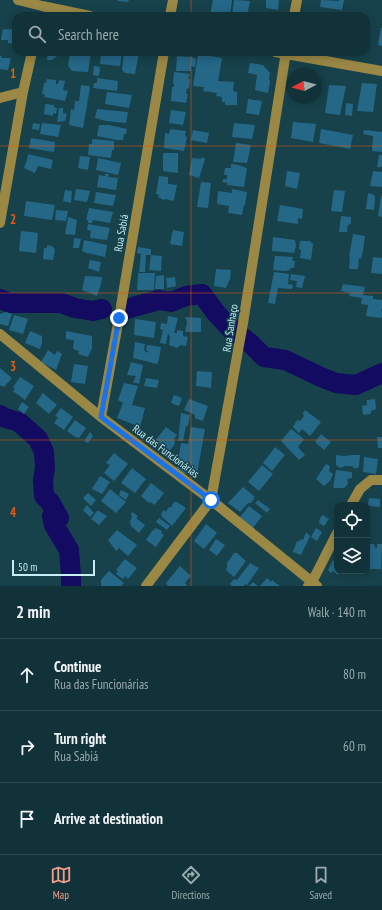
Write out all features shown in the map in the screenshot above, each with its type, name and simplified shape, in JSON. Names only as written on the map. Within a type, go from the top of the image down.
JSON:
[{"type":"street","points":[[18,0],[42,7],[69,12]]},
{"type":"street","points":[[171,12],[173,0]]},
{"type":"street","points":[[295,12],[297,0]]},
{"type":"street","points":[[0,223],[23,92],[31,56]]},
{"type":"street","name":"Rua Sabiá","points":[[101,417],[163,56]]},
{"type":"street","name":"Rua Sanhaço","points":[[146,586],[211,500],[239,351],[286,56]]},
{"type":"street","points":[[302,56],[382,71]]},
{"type":"street","points":[[0,98],[23,92]]},
{"type":"street","name":"Rua das Funcionárias","points":[[0,334],[101,417],[211,500],[312,585]]},
{"type":"street","points":[[353,502],[360,489],[371,480],[382,480]]},
{"type":"street","points":[[312,585],[335,538]]},
{"type":"building","points":[[118,0],[129,0],[128,2]]},
{"type":"building","points":[[213,0],[232,0],[230,12],[211,12]]},
{"type":"building","points":[[234,0],[250,1],[248,12],[232,12]]},
{"type":"building","points":[[266,0],[279,0],[278,10],[266,8]]},
{"type":"building","points":[[321,0],[344,0],[342,10],[320,7]]},
{"type":"building","points":[[382,28],[382,46],[378,45]]},
{"type":"building","points":[[3,29],[12,30],[12,44],[8,43],[8,40],[1,40]]},
{"type":"building","points":[[0,56],[2,58],[11,58],[8,70],[0,69]]},
{"type":"building","points":[[48,56],[57,56],[52,60],[47,60]]},
{"type":"building","points":[[69,56],[90,56],[88,72],[72,71],[68,66]]},
{"type":"building","points":[[101,56],[121,56],[120,66],[100,64]]},
{"type":"building","points":[[124,56],[138,56],[135,74],[125,73],[122,70]]},
{"type":"building","points":[[177,56],[196,59],[195,67],[191,66],[191,71],[176,71]]},
{"type":"building","points":[[198,56],[222,58],[218,81],[234,82],[233,91],[237,92],[237,105],[225,105],[225,102],[222,102],[222,97],[216,96],[217,93],[203,91],[204,87],[193,86]]},
{"type":"building","points":[[250,63],[263,65],[270,73],[268,93],[255,90],[257,75],[248,73]]},
{"type":"building","points":[[94,66],[100,67],[99,76],[93,75]]},
{"type":"building","points":[[174,72],[190,74],[188,79],[190,79],[189,89],[187,88],[186,94],[188,94],[186,103],[171,101],[172,87],[174,87]]},
{"type":"building","points":[[97,78],[118,81],[117,91],[93,88],[94,83],[97,83]]},
{"type":"building","points":[[47,79],[56,80],[56,84],[58,84],[59,80],[65,81],[63,90],[68,91],[65,101],[44,97],[45,94],[42,94],[44,83],[46,83]]},
{"type":"building","points":[[362,83],[377,84],[373,112],[357,111]]},
{"type":"building","points":[[81,85],[89,86],[90,88],[83,128],[69,125],[71,109],[74,110],[75,101],[79,101]]},
{"type":"building","points":[[329,85],[346,86],[340,115],[325,113]]},
{"type":"building","points":[[107,92],[132,95],[129,108],[105,104]]},
{"type":"building","points":[[248,99],[262,101],[259,115],[246,113]]},
{"type":"building","points":[[346,103],[353,104],[352,116],[345,115]]},
{"type":"building","points":[[45,104],[54,105],[54,107],[57,108],[56,114],[53,113],[53,116],[44,114]]},
{"type":"building","points":[[59,108],[63,108],[63,113],[67,114],[65,121],[57,122]]},
{"type":"building","points":[[97,109],[128,112],[126,123],[106,121],[95,118]]},
{"type":"building","points":[[171,110],[186,112],[183,125],[169,123]]},
{"type":"building","points":[[293,122],[316,124],[313,142],[291,138]]},
{"type":"building","points":[[33,123],[40,124],[39,130],[32,129]]},
{"type":"building","points":[[42,123],[61,125],[58,137],[40,134]]},
{"type":"building","points":[[234,123],[255,125],[252,139],[232,137]]},
{"type":"building","points":[[99,125],[109,125],[127,129],[126,134],[124,134],[123,140],[97,136]]},
{"type":"building","points":[[170,129],[186,131],[185,136],[187,137],[184,151],[164,148],[165,133],[169,134]]},
{"type":"building","points":[[321,129],[353,135],[350,149],[319,143]]},
{"type":"building","points":[[193,130],[209,133],[207,143],[191,140]]},
{"type":"building","points":[[364,130],[382,132],[382,152],[372,151],[373,136],[363,134]]},
{"type":"building","points":[[31,138],[55,142],[54,152],[29,148]]},
{"type":"building","points":[[92,139],[114,141],[114,150],[112,150],[111,158],[88,155],[89,144],[92,144]]},
{"type":"building","points":[[236,143],[251,145],[247,163],[233,162]]},
{"type":"building","points":[[163,153],[178,153],[178,173],[163,171]]},
{"type":"building","points":[[28,154],[53,160],[51,169],[38,166],[35,173],[24,168]]},
{"type":"building","points":[[379,155],[382,155],[382,167],[377,167]]},
{"type":"building","points":[[80,156],[90,157],[88,170],[78,168]]},
{"type":"building","points":[[202,157],[205,159],[199,178],[189,175],[192,158],[201,159]]},
{"type":"building","points":[[98,158],[121,163],[118,175],[96,170]]},
{"type":"building","points":[[231,164],[247,168],[244,187],[227,185],[227,183],[223,182],[223,179],[227,179],[227,175],[224,175],[225,168],[231,168]]},
{"type":"building","points":[[287,171],[300,173],[297,189],[285,186]]},
{"type":"building","points":[[373,171],[382,172],[382,187],[370,186]]},
{"type":"building","points":[[105,174],[109,174],[108,177],[118,178],[116,190],[97,187],[99,175],[105,176]]},
{"type":"building","points":[[159,176],[168,177],[168,184],[177,185],[174,199],[172,201],[166,199],[164,200],[156,194]]},
{"type":"building","points":[[201,182],[211,183],[208,208],[197,207]]},
{"type":"building","points":[[76,189],[90,191],[87,202],[74,200]]},
{"type":"building","points":[[232,189],[247,192],[242,215],[228,213],[229,206],[217,204],[218,191],[232,193]]},
{"type":"building","points":[[65,190],[72,191],[71,203],[63,201]]},
{"type":"building","points":[[334,190],[345,191],[342,212],[331,211]]},
{"type":"building","points":[[96,192],[116,195],[113,206],[94,203]]},
{"type":"building","points":[[368,193],[374,195],[374,210],[366,209]]},
{"type":"building","points":[[382,196],[382,217],[378,216]]},
{"type":"building","points":[[26,201],[55,205],[52,220],[24,216]]},
{"type":"building","points":[[280,205],[303,209],[302,219],[298,218],[298,224],[277,221]]},
{"type":"building","points":[[89,208],[113,212],[110,223],[93,220],[92,223],[88,223],[88,220],[86,220]]},
{"type":"building","points":[[56,210],[68,211],[66,221],[55,220]]},
{"type":"building","points":[[341,216],[351,217],[351,224],[348,225],[347,232],[339,232]]},
{"type":"building","points":[[68,217],[77,220],[75,235],[65,234]]},
{"type":"building","points":[[88,224],[110,228],[107,240],[90,238],[91,231],[87,230]]},
{"type":"building","points":[[173,230],[184,232],[182,246],[170,244]]},
{"type":"building","points":[[21,231],[38,233],[36,253],[19,251]]},
{"type":"building","points":[[353,234],[365,236],[361,259],[359,258],[358,269],[349,269],[349,257]]},
{"type":"building","points":[[273,237],[295,240],[296,246],[294,253],[272,251]]},
{"type":"building","points":[[74,238],[81,239],[79,248],[73,248]]},
{"type":"building","points":[[84,240],[107,245],[105,257],[82,251]]},
{"type":"building","points":[[300,241],[310,241],[313,244],[311,260],[300,258]]},
{"type":"building","points":[[47,245],[52,246],[55,250],[53,260],[43,259],[44,248],[47,248]]},
{"type":"building","points":[[138,247],[151,249],[151,255],[146,255],[145,272],[139,272],[141,254],[137,253]]},
{"type":"building","points":[[151,255],[162,256],[161,271],[149,270]]},
{"type":"building","points":[[275,256],[293,257],[292,261],[295,261],[294,268],[290,268],[290,270],[285,271],[273,270]]},
{"type":"building","points":[[373,257],[382,258],[382,274],[371,273]]},
{"type":"building","points":[[90,260],[101,262],[99,272],[88,268]]},
{"type":"building","points":[[216,269],[231,270],[230,279],[226,288],[214,286]]},
{"type":"building","points":[[274,272],[289,274],[288,284],[293,285],[292,289],[278,288],[275,304],[268,303]]},
{"type":"building","points":[[138,273],[155,273],[154,290],[137,290]]},
{"type":"building","points":[[291,274],[305,276],[302,288],[296,287],[297,281],[290,280]]},
{"type":"building","points":[[164,275],[164,289],[155,289],[156,276]]},
{"type":"building","points":[[85,276],[102,277],[97,296],[82,290]]},
{"type":"building","points":[[175,277],[176,286],[167,288],[166,278]]},
{"type":"building","points":[[343,284],[365,287],[363,295],[373,296],[373,299],[382,300],[381,318],[366,316],[368,305],[361,304],[362,298],[349,296],[350,293],[341,291]]},
{"type":"building","points":[[6,312],[12,314],[8,326],[0,324],[0,314]]},
{"type":"building","points":[[14,315],[28,319],[23,334],[9,330]]},
{"type":"building","points":[[168,316],[178,318],[174,333],[177,333],[177,330],[183,331],[183,336],[188,337],[186,346],[181,345],[177,348],[169,345],[170,337],[168,333],[166,344],[160,343],[163,330],[160,329],[161,323],[167,324]]},
{"type":"building","points":[[185,317],[201,318],[201,332],[185,332],[187,322]]},
{"type":"building","points":[[135,319],[156,322],[154,338],[134,335]]},
{"type":"building","points":[[30,331],[42,336],[40,349],[25,343]]},
{"type":"building","points":[[66,331],[92,336],[92,348],[88,357],[78,354],[79,351],[73,349],[74,340],[66,339]]},
{"type":"building","points":[[135,342],[145,344],[144,350],[147,353],[147,345],[161,347],[157,364],[133,358]]},
{"type":"building","points":[[48,350],[55,355],[57,351],[62,354],[56,370],[41,362]]},
{"type":"building","points":[[131,362],[143,365],[139,384],[133,382],[136,376],[127,375]]},
{"type":"building","points":[[74,364],[88,366],[85,384],[71,382]]},
{"type":"building","points":[[0,368],[12,378],[4,387],[0,385]]},
{"type":"building","points":[[197,371],[212,372],[211,388],[196,386]]},
{"type":"building","points":[[20,377],[34,386],[25,400],[13,391],[15,389],[13,387]]},
{"type":"building","points":[[146,378],[159,380],[157,388],[144,386]]},
{"type":"building","points":[[124,383],[138,386],[132,405],[145,408],[140,427],[117,418],[123,403],[118,400]]},
{"type":"building","points":[[43,393],[57,405],[49,414],[36,403]]},
{"type":"building","points":[[174,395],[182,398],[179,406],[171,403]]},
{"type":"building","points":[[189,399],[208,406],[203,421],[195,418],[195,415],[184,410]]},
{"type":"building","points":[[375,399],[376,409],[371,411],[371,414],[363,415],[362,406],[367,405],[367,400]]},
{"type":"building","points":[[22,402],[29,407],[24,414],[18,409]]},
{"type":"building","points":[[61,408],[73,417],[64,430],[54,423],[58,417],[55,416]]},
{"type":"building","points":[[305,410],[321,422],[310,436],[302,429],[299,433],[293,427],[297,420],[300,421],[304,416],[303,413]]},
{"type":"building","points":[[181,413],[190,415],[183,441],[178,441]]},
{"type":"building","points":[[75,420],[86,428],[79,438],[67,431]]},
{"type":"building","points":[[166,427],[177,435],[174,439],[175,444],[168,453],[154,442]]},
{"type":"building","points":[[191,427],[205,429],[197,474],[176,473],[181,443],[188,444]]},
{"type":"building","points":[[291,429],[304,439],[298,447],[305,455],[299,460],[281,441]]},
{"type":"building","points":[[90,432],[93,436],[88,443],[84,441]]},
{"type":"building","points":[[321,434],[331,442],[324,450],[315,442]]},
{"type":"building","points":[[377,437],[382,437],[382,448],[378,448]]},
{"type":"building","points":[[275,447],[285,455],[272,471],[263,463]]},
{"type":"building","points":[[114,453],[128,464],[114,481],[104,473],[110,465],[106,463]]},
{"type":"building","points":[[336,455],[360,455],[358,468],[353,468],[353,466],[345,466],[340,468],[336,465]]},
{"type":"building","points":[[364,457],[378,459],[376,474],[363,472]]},
{"type":"building","points":[[326,464],[330,466],[329,471],[333,474],[330,481],[324,486],[316,479]]},
{"type":"building","points":[[262,465],[273,474],[259,491],[248,482]]},
{"type":"building","points":[[132,468],[146,479],[135,493],[121,483]]},
{"type":"building","points":[[336,470],[352,472],[352,478],[347,479],[348,484],[344,488],[333,488]]},
{"type":"building","points":[[100,476],[110,482],[102,494],[92,489]]},
{"type":"building","points":[[151,483],[164,493],[155,505],[150,502],[149,503],[141,496]]},
{"type":"building","points":[[243,487],[255,497],[251,503],[248,503],[240,512],[228,503]]},
{"type":"building","points":[[110,489],[126,502],[116,513],[101,501]]},
{"type":"building","points":[[121,490],[129,494],[126,500],[119,495]]},
{"type":"building","points":[[88,493],[96,500],[91,506],[83,498]]},
{"type":"building","points":[[369,498],[380,499],[380,507],[370,506],[370,502],[368,502]]},
{"type":"building","points":[[258,500],[270,509],[267,513],[255,503]]},
{"type":"building","points":[[174,502],[177,502],[186,508],[172,526],[162,517],[161,514],[164,510],[166,512],[169,507],[172,507]]},
{"type":"building","points":[[87,505],[94,513],[90,517],[83,510]]},
{"type":"building","points":[[249,506],[262,516],[253,528],[240,517]]},
{"type":"building","points":[[97,511],[107,516],[99,525],[91,519]]},
{"type":"building","points":[[132,512],[138,516],[136,518],[145,525],[139,533],[131,526],[130,522]]},
{"type":"building","points":[[323,515],[329,519],[324,526],[319,523],[320,518]]},
{"type":"building","points":[[159,518],[170,526],[167,530],[156,522]]},
{"type":"building","points":[[206,524],[217,533],[204,549],[194,541]]},
{"type":"building","points":[[155,528],[162,531],[161,533],[164,535],[156,547],[146,540]]},
{"type":"building","points":[[316,528],[322,532],[317,541],[311,537]]},
{"type":"building","points":[[117,530],[137,545],[128,556],[119,548],[116,551],[108,540]]},
{"type":"building","points":[[306,532],[310,536],[301,555],[293,552],[297,541],[299,542],[300,539],[303,540]]},
{"type":"building","points":[[216,539],[225,545],[217,556],[209,550]]},
{"type":"building","points":[[370,544],[374,544],[375,548],[377,548],[377,544],[382,544],[381,569],[370,569]]},
{"type":"building","points":[[234,553],[237,553],[246,561],[234,577],[226,570],[227,563]]},
{"type":"building","points":[[125,559],[137,568],[128,579],[125,576],[123,579],[116,574],[118,571],[116,570]]},
{"type":"building","points":[[334,560],[334,572],[331,573],[328,570]]},
{"type":"building","points":[[250,563],[259,568],[247,585],[232,586],[230,584],[234,579],[237,580]]},
{"type":"building","points":[[180,566],[191,576],[185,583],[187,585],[168,586],[166,583]]},
{"type":"building","points":[[109,571],[124,583],[121,586],[101,586],[101,580]]},
{"type":"building","points":[[267,578],[271,582],[272,580],[280,586],[260,586]]},
{"type":"building","points":[[253,582],[258,586],[249,586]]},
{"type":"waterway","points":[[125,310],[159,300],[171,302],[186,296],[202,294],[229,327],[251,344],[264,357],[285,360],[336,383],[356,385],[382,373]]},
{"type":"waterway","points":[[0,299],[10,303],[61,303],[75,308],[93,311],[102,309]]},
{"type":"waterway","points":[[0,415],[19,422],[38,439],[44,452],[44,496],[50,502],[59,518],[52,516],[54,525],[69,550],[71,586]]},
{"type":"route","points":[[119,318],[101,417],[211,500]]}]
